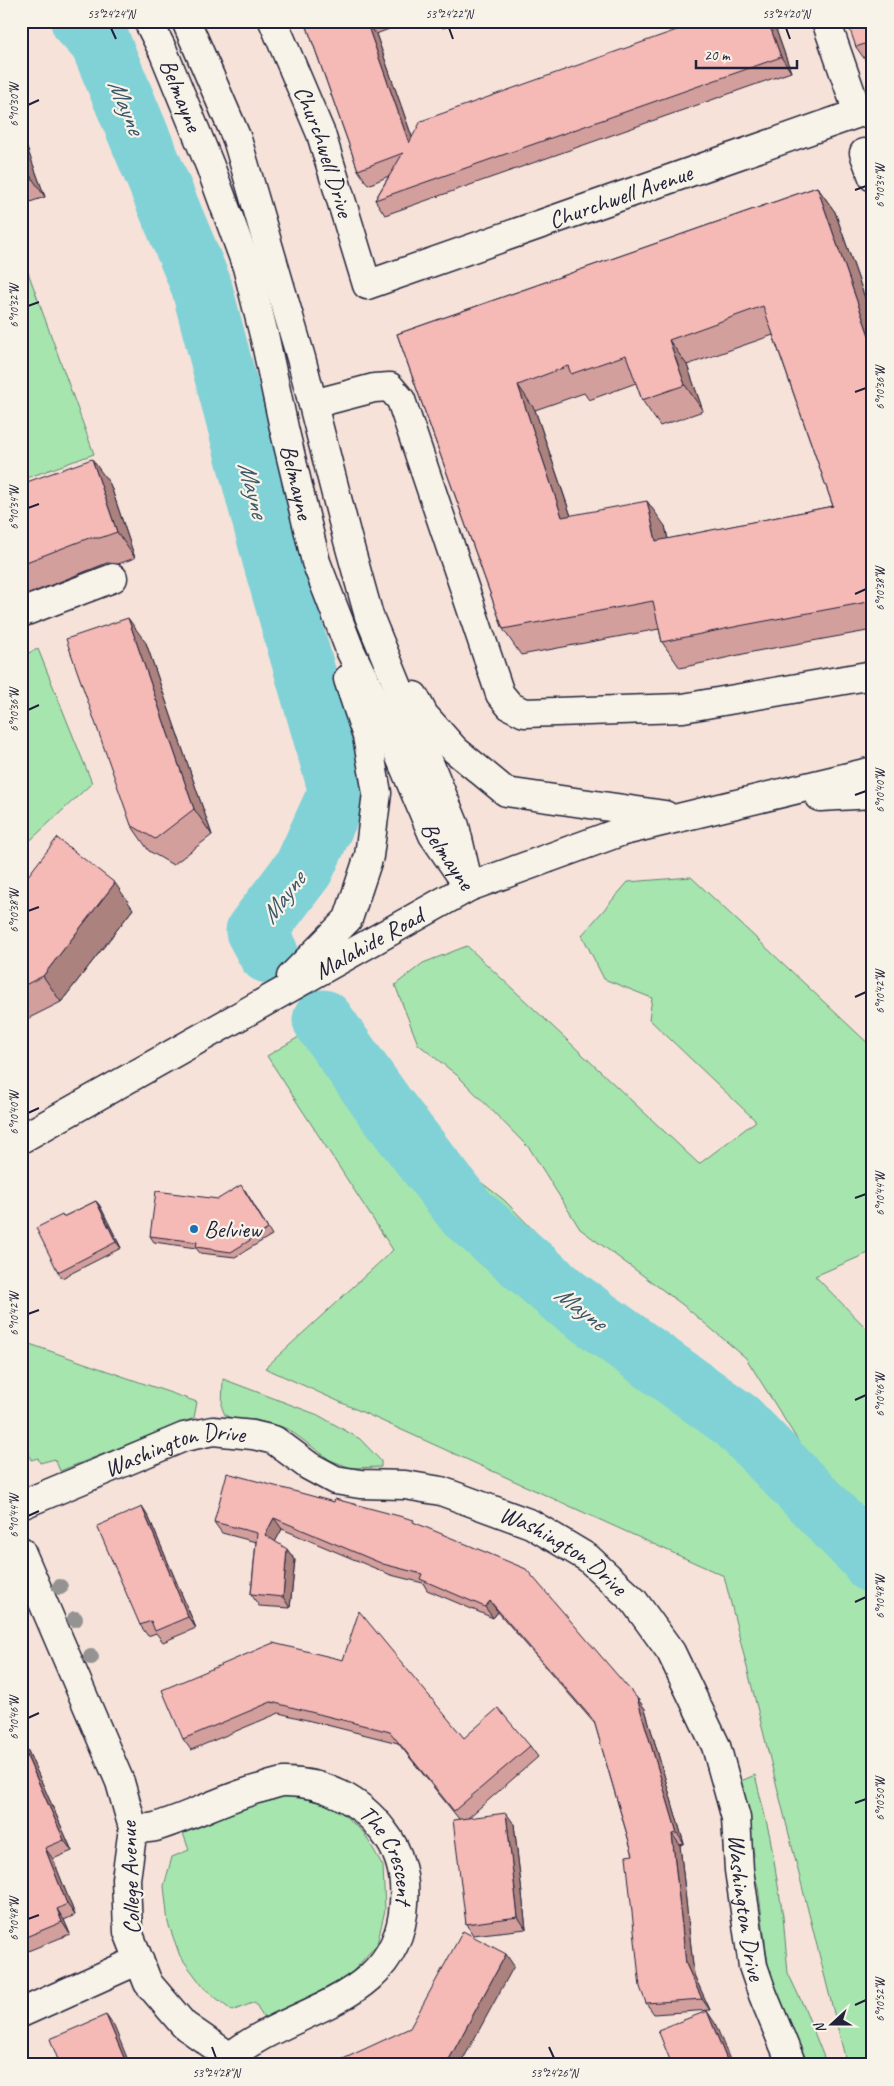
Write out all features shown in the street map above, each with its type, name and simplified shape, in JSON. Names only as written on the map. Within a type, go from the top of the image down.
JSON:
[{"type":"street","name":"Belmayne","points":[[148,21],[163,51],[210,166],[247,267],[316,562],[350,650],[389,731],[433,834],[469,887]]},
{"type":"street","name":"Belmayne","points":[[186,21],[237,139],[301,358],[369,616],[455,826],[469,887]]},
{"type":"street","name":"Churchwell Drive","points":[[273,21],[322,134],[367,285]]},
{"type":"street","points":[[826,21],[865,111]]},
{"type":"street","name":"Churchwell Avenue","points":[[367,285],[865,111]]},
{"type":"street","points":[[313,404],[374,388],[390,387],[401,400],[500,694],[510,706],[517,710],[524,713],[539,713],[683,708],[873,675]]},
{"type":"street","points":[[269,1000],[348,920],[369,856],[377,793],[367,736],[340,653],[316,562]]},
{"type":"street","points":[[21,613],[113,578]]},
{"type":"street","points":[[369,616],[424,715],[455,750],[506,792],[678,817]]},
{"type":"street","name":"Malahide Road","points":[[21,1139],[469,887],[620,832],[738,802],[873,771]]},
{"type":"street","name":"Malahide Road","points":[[738,802],[873,794]]},
{"type":"street","name":"Washington Drive","points":[[21,1505],[184,1437],[213,1431],[253,1434],[274,1440],[309,1466],[335,1480],[360,1484],[405,1485],[441,1490],[531,1524],[588,1558],[634,1601],[671,1652],[716,1746],[736,1818],[739,1870],[753,1966],[792,2065]]},
{"type":"street","name":"College Avenue","points":[[21,1551],[120,1782],[133,1828],[126,1879],[128,1932],[148,1983],[184,2025],[233,2061]]},
{"type":"street","name":"The Crescent","points":[[133,1828],[154,1828],[248,1790],[282,1782],[313,1784],[348,1797],[374,1818],[396,1852],[402,1871],[405,1892],[404,1913],[399,1934],[386,1960],[366,1982],[336,2002],[246,2043],[233,2061]]},
{"type":"street","points":[[21,2013],[139,1960]]},
{"type":"green space","points":[[21,253],[94,454],[21,480]]},
{"type":"green space","points":[[38,649],[92,783],[21,849],[21,656]]},
{"type":"green space","points":[[691,877],[873,1048],[873,1251],[815,1276],[873,1335],[873,1514],[822,1479],[746,1358],[683,1305],[580,1229],[530,1149],[458,1076],[418,1044],[395,985],[423,963],[467,946],[699,1164],[756,1121],[649,1019],[652,998],[604,979],[582,935],[628,882]]},
{"type":"green space","points":[[337,1014],[347,1020],[447,1156],[504,1200],[547,1244],[660,1339],[742,1457],[775,1459],[873,1547],[873,2065],[847,2065],[724,1576],[265,1368],[393,1250],[267,1056]]},
{"type":"green space","points":[[21,1341],[197,1402],[194,1418],[60,1471],[55,1459],[40,1463],[38,1458],[31,1460],[21,1435]]},
{"type":"green space","points":[[223,1379],[318,1415],[360,1439],[381,1461],[381,1467],[351,1468],[330,1460],[288,1429],[256,1420],[233,1419],[225,1415],[222,1408]]},
{"type":"green space","points":[[755,1775],[770,1837],[783,1916],[788,1973],[805,2009],[827,2065],[808,2065],[769,1972],[758,1886],[750,1864],[754,1855],[741,1781]]},
{"type":"green space","points":[[288,1795],[333,1805],[364,1833],[383,1866],[385,1910],[377,1944],[350,1975],[265,2021],[255,2002],[232,2011],[204,1988],[180,1956],[168,1923],[164,1886],[172,1857],[189,1850],[183,1833],[259,1798]]},
{"type":"building","points":[[305,21],[366,21],[409,143],[421,121],[702,21],[768,21],[781,57],[375,200],[403,153],[358,170]]},
{"type":"building","points":[[847,21],[873,21],[873,41],[856,47]]},
{"type":"building","points":[[21,156],[27,171],[21,173]]},
{"type":"building","points":[[817,187],[873,347],[873,601],[662,642],[653,601],[503,629],[397,334]],"holes":[[[763,306],[833,506],[656,541],[647,501],[562,517],[518,385],[568,366],[571,374],[626,355],[642,400],[685,385],[669,340]]]},
{"type":"building","points":[[92,459],[117,532],[100,538],[89,538],[21,564],[21,484]]},
{"type":"building","points":[[128,618],[194,809],[155,839],[131,825],[66,639]]},
{"type":"building","points":[[57,838],[115,883],[43,976],[21,987],[21,885]]},
{"type":"building","points":[[241,1185],[268,1229],[231,1252],[196,1247],[197,1242],[150,1236],[156,1191],[218,1199]]},
{"type":"building","points":[[96,1201],[116,1242],[58,1272],[36,1228]]},
{"type":"building","points":[[227,1473],[334,1502],[335,1499],[414,1520],[413,1522],[526,1569],[637,1698],[677,1833],[672,1834],[686,1964],[702,1999],[646,2003],[640,1987],[626,1856],[633,1855],[594,1721],[490,1601],[485,1607],[420,1579],[422,1574],[383,1564],[274,1518],[265,1535],[287,1549],[283,1597],[251,1594],[257,1533],[214,1522]]},
{"type":"building","points":[[142,1507],[188,1617],[155,1631],[151,1621],[140,1625],[97,1526]]},
{"type":"building","points":[[359,1611],[464,1738],[498,1708],[530,1746],[454,1811],[390,1732],[271,1702],[183,1739],[162,1690],[273,1643],[343,1660]]},
{"type":"building","points":[[21,1743],[64,1840],[45,1848],[67,1904],[57,1909],[62,1922],[21,1939]]},
{"type":"building","points":[[506,1813],[518,1917],[466,1924],[453,1820]]},
{"type":"building","points":[[463,1931],[506,1954],[446,2065],[330,2065],[410,2028]]},
{"type":"building","points":[[707,2011],[729,2065],[672,2065],[658,2030]]},
{"type":"building","points":[[106,2015],[127,2065],[60,2065],[50,2039]]},
{"type":"waterway","name":"Mayne","points":[[81,21],[100,42],[201,285],[273,560],[339,791],[304,868],[256,931],[268,953]]},
{"type":"waterway","name":"Mayne","points":[[323,1020],[384,1106],[467,1213],[566,1298],[737,1421],[873,1563]]},
{"type":"place","name":"Belview","points":[[194,1229]]}]
